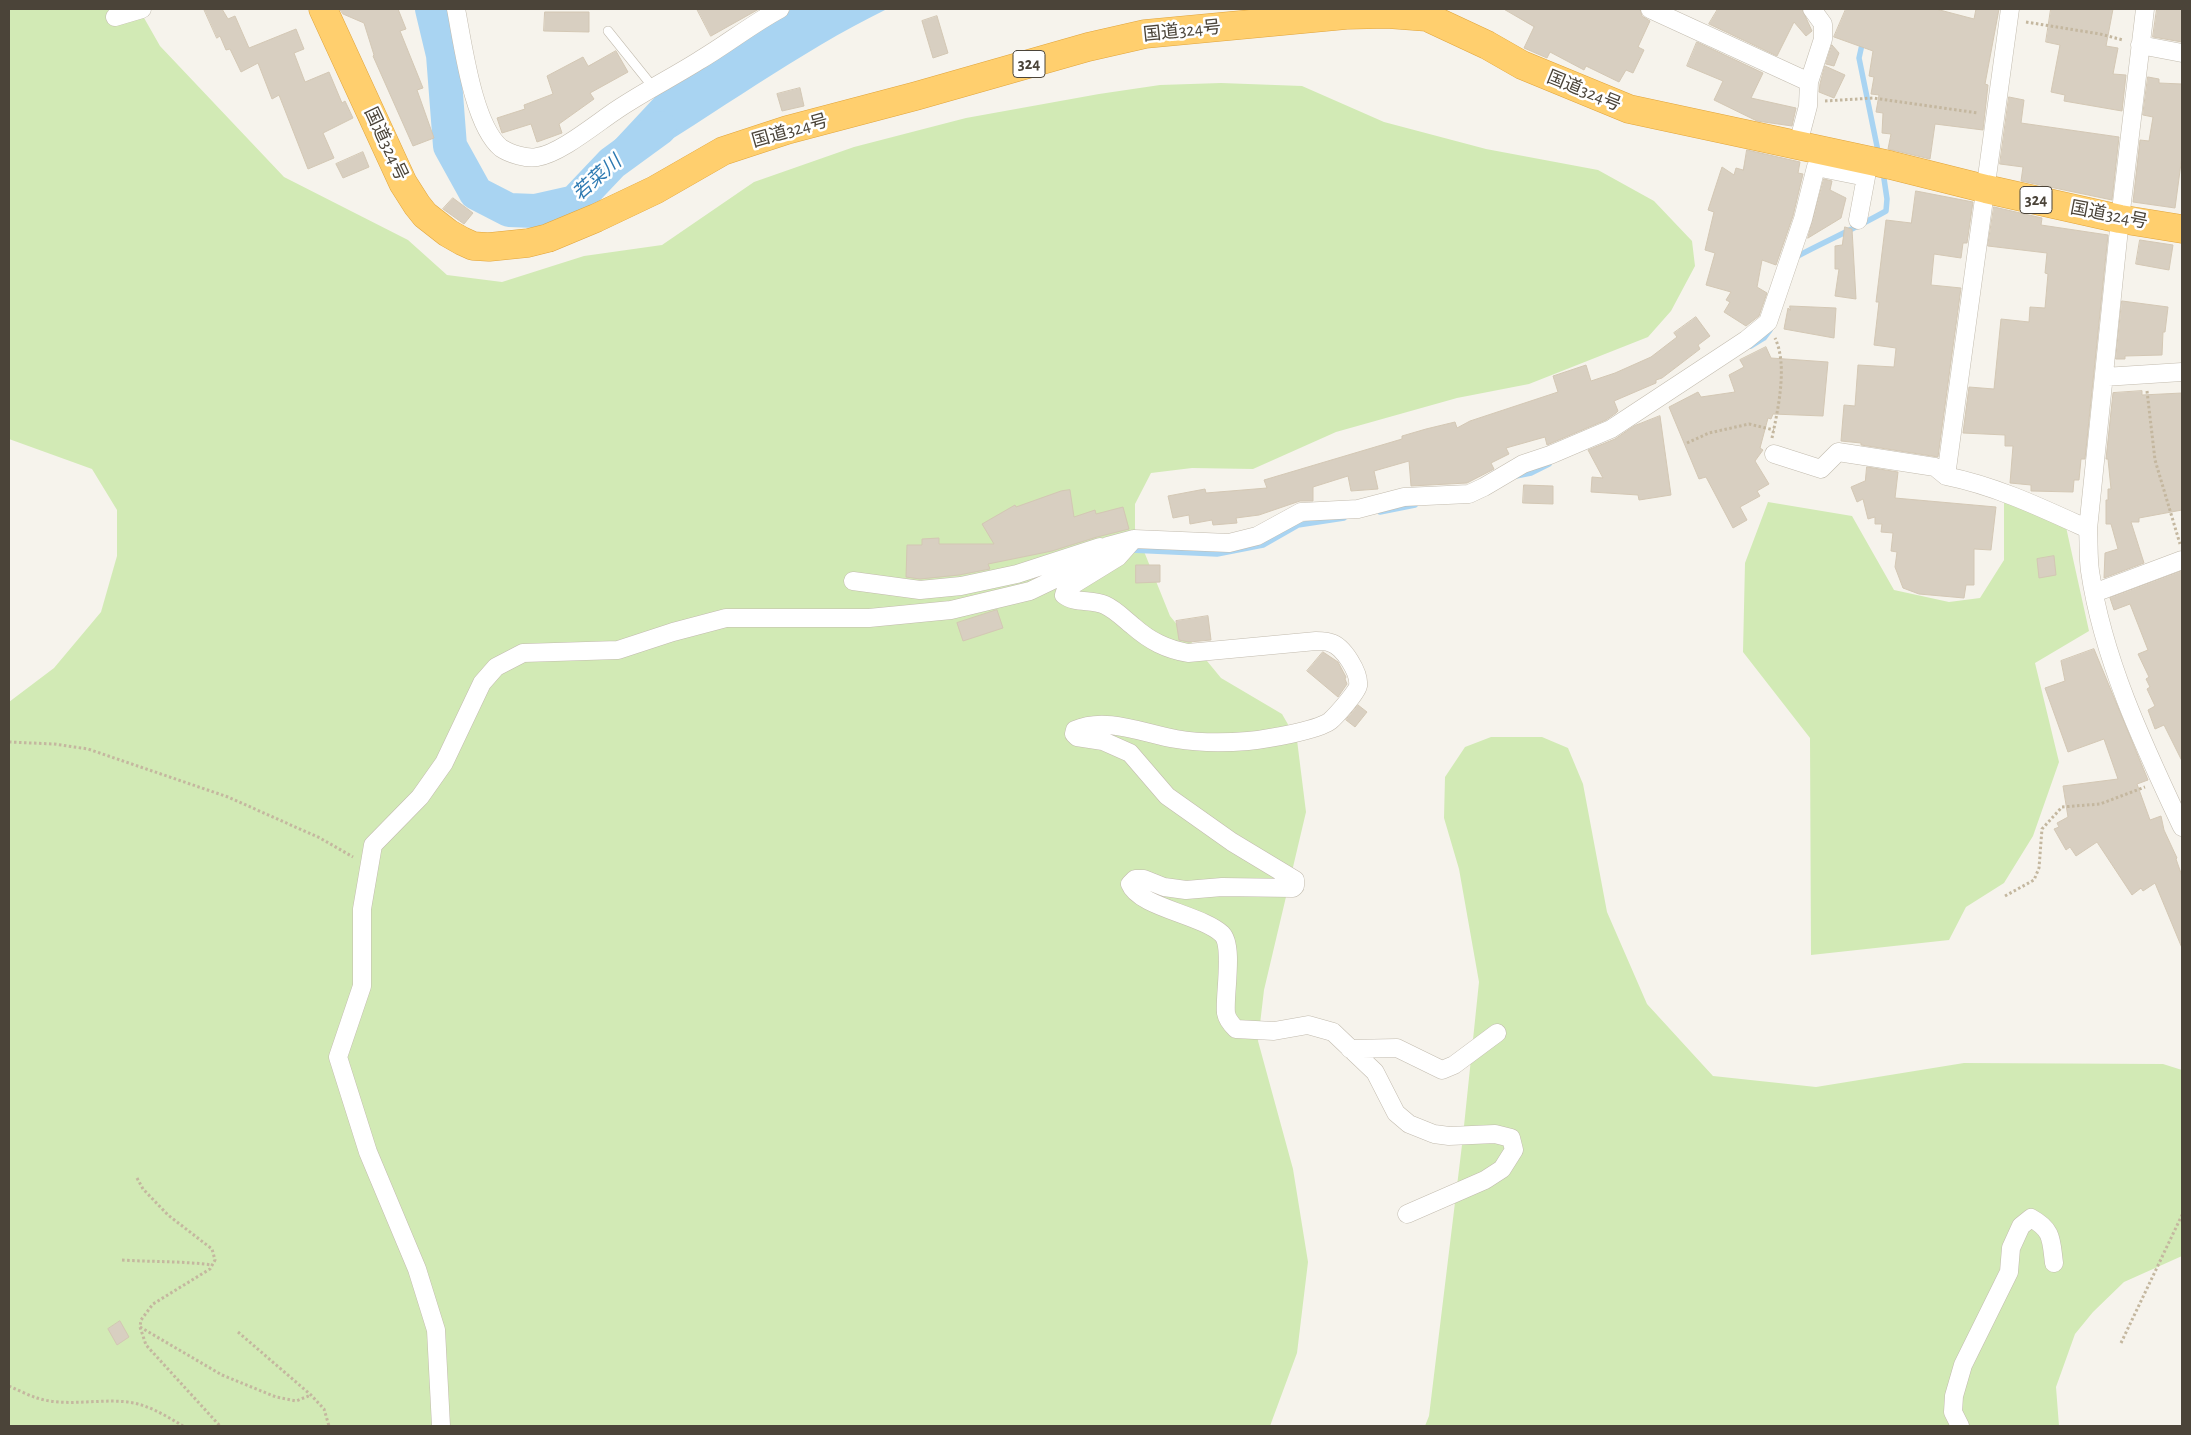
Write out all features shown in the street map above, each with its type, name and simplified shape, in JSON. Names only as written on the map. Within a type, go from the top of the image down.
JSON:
[{"type":"highway","name":"国道324号","points":[[323,9],[416,205],[429,218],[455,237],[473,246],[489,247],[528,243],[548,238],[655,190],[723,151],[787,130],[916,96],[1088,47],[1145,34],[1347,12],[1427,17],[1487,45],[1522,65],[1629,109],[1798,144],[1875,166],[2120,219],[2182,229]]},
{"type":"street","points":[[115,18],[142,9]]},
{"type":"street","points":[[456,9],[478,108],[491,136],[502,148],[519,156],[537,157],[555,151],[653,87],[701,60],[754,23],[780,9]]},
{"type":"street","points":[[1650,9],[1808,87]]},
{"type":"street","points":[[1798,144],[1808,106],[1808,87],[1823,39],[1823,24],[1812,9]]},
{"type":"street","points":[[2145,9],[2120,219],[2088,529],[2090,568],[2094,593],[2108,649],[2137,726],[2182,826]]},
{"type":"street","points":[[1946,476],[2009,14]]},
{"type":"street","points":[[2140,45],[2182,53]]},
{"type":"street","points":[[853,581],[920,590],[960,586],[1017,574],[1092,549],[1134,539],[1229,543],[1257,536],[1301,512],[1358,509],[1404,497],[1469,494],[1523,464],[1550,455],[1611,429],[1746,340],[1768,322],[1804,219],[1816,166],[1875,166],[1858,220]]},
{"type":"street","points":[[2104,377],[2145,376],[2182,372]]},
{"type":"street","points":[[1774,454],[1821,469],[1838,452],[1935,468],[1946,476],[1976,482],[2038,506],[2088,529]]},
{"type":"street","points":[[1134,539],[1118,557],[1066,589],[1064,595],[1068,599],[1103,604],[1117,612],[1154,642],[1170,650],[1188,653],[1316,641],[1332,643],[1345,654],[1359,678],[1358,688],[1330,721],[1270,739],[1247,741],[1177,740],[1139,730],[1100,725],[1085,726],[1075,730],[1074,734],[1077,737],[1103,741],[1130,753],[1167,796],[1232,842],[1295,880],[1293,888],[1222,887],[1186,890],[1164,887],[1135,879],[1130,884],[1133,890],[1152,902],[1211,926],[1224,936],[1228,950],[1226,1016],[1236,1030],[1274,1031],[1308,1025],[1332,1032],[1374,1072],[1396,1114],[1409,1124],[1434,1134],[1449,1136],[1495,1134],[1511,1138],[1514,1150],[1502,1169],[1485,1180],[1407,1214]]},
{"type":"street","points":[[442,1426],[436,1330],[416,1269],[368,1152],[338,1057],[362,986],[362,909],[373,845],[420,797],[444,763],[482,683],[496,667],[523,653],[618,650],[673,632],[726,618],[869,618],[951,610],[1030,591],[1080,567],[1108,546]]},
{"type":"street","points":[[2094,593],[2182,560]]},
{"type":"street","points":[[1350,1049],[1397,1048],[1442,1070],[1454,1065],[1497,1033]]},
{"type":"street","points":[[1960,1426],[1953,1412],[1954,1396],[1963,1365],[2009,1272],[2011,1248],[2021,1226],[2031,1218],[2045,1225],[2050,1235],[2054,1262]]},
{"type":"lane","points":[[608,31],[653,87]]},
{"type":"path","points":[[2009,14],[2140,45]]},
{"type":"path","points":[[1808,87],[1825,101],[1873,98],[1996,115]]},
{"type":"path","points":[[1768,322],[1779,346],[1782,363],[1771,450],[1774,454]]},
{"type":"path","points":[[2145,376],[2155,460],[2182,553]]},
{"type":"path","points":[[1687,443],[1708,433],[1750,424],[1774,430]]},
{"type":"path","points":[[9,742],[54,744],[88,749],[218,794],[320,838],[369,866]]},
{"type":"path","points":[[2005,896],[2034,880],[2038,868],[2042,828],[2062,808],[2100,804],[2161,780]]},
{"type":"path","points":[[136,1178],[143,1189],[168,1215],[212,1249],[215,1260],[212,1265],[200,1276],[153,1304],[141,1320],[140,1327],[146,1345],[220,1426]]},
{"type":"path","points":[[2122,1343],[2182,1215]]},
{"type":"path","points":[[122,1260],[180,1261],[212,1265]]},
{"type":"path","points":[[140,1327],[222,1375],[258,1390],[296,1401],[312,1395]]},
{"type":"path","points":[[238,1332],[312,1395],[324,1409],[329,1426]]},
{"type":"path","points":[[9,1386],[38,1399],[58,1402],[115,1401],[136,1403],[160,1412],[183,1426]]},
{"type":"green space","points":[[9,9],[139,9],[160,46],[284,177],[408,240],[447,275],[502,282],[584,256],[662,245],[754,182],[854,147],[966,118],[1160,85],[1221,83],[1302,86],[1384,122],[1486,149],[1598,170],[1654,201],[1692,241],[1695,266],[1671,311],[1648,337],[1529,384],[1457,398],[1336,432],[1253,469],[1192,468],[1151,473],[1135,504],[1135,529],[1170,616],[1221,678],[1282,714],[1297,740],[1306,812],[1264,990],[1258,1041],[1293,1169],[1308,1262],[1297,1353],[1270,1426],[9,1426],[9,702],[54,668],[101,612],[117,556],[117,510],[92,469],[9,439]]},
{"type":"green space","points":[[1768,502],[1852,516],[1894,590],[1949,602],[1980,598],[2004,560],[2004,502],[2066,527],[2089,631],[2035,663],[2059,762],[2033,836],[2004,883],[1966,907],[1949,940],[1811,955],[1810,738],[1743,652],[1745,563]]},
{"type":"green space","points":[[1491,737],[1542,737],[1568,748],[1583,784],[1607,912],[1647,1004],[1713,1076],[1816,1087],[1964,1063],[2163,1064],[2182,1070],[2182,1256],[2124,1282],[2093,1312],[2075,1334],[2056,1387],[2059,1426],[1425,1426],[1429,1416],[1462,1145],[1479,982],[1459,869],[1444,818],[1445,777],[1465,747]]},
{"type":"water","points":[[792,9],[887,9],[789,64],[631,164],[613,142],[655,97],[775,18]]},
{"type":"building","points":[[204,9],[222,9],[228,19],[235,16],[249,48],[296,29],[304,49],[294,53],[305,82],[329,72],[342,103],[345,101],[353,118],[323,133],[334,158],[308,169],[279,95],[272,99],[258,63],[241,72],[230,49],[226,50],[220,36],[217,38]]},
{"type":"building","points":[[340,9],[398,9],[406,29],[400,31],[423,88],[417,90],[434,138],[413,146],[373,56],[364,23],[343,14]]},
{"type":"building","points":[[697,9],[759,9],[711,36]]},
{"type":"building","points":[[1504,9],[1640,9],[1642,16],[1650,21],[1638,47],[1644,50],[1633,73],[1626,70],[1619,82],[1586,66],[1584,70],[1550,52],[1547,58],[1524,48],[1534,27]]},
{"type":"building","points":[[1718,9],[1802,9],[1812,31],[1806,36],[1794,22],[1777,56],[1709,24]]},
{"type":"building","points":[[1846,9],[1936,9],[1974,19],[1976,9],[1999,9],[1985,84],[1988,85],[1983,130],[1935,124],[1930,159],[1888,149],[1891,134],[1882,133],[1883,113],[1876,112],[1879,95],[1871,94],[1874,77],[1869,76],[1873,51],[1834,37]]},
{"type":"building","points":[[2051,9],[2113,9],[2106,46],[2118,48],[2113,74],[2126,75],[2122,111],[2064,101],[2065,95],[2051,92],[2060,45],[2046,42]]},
{"type":"building","points":[[2157,9],[2182,9],[2182,42],[2153,37]]},
{"type":"building","points":[[545,12],[589,12],[589,32],[544,31]]},
{"type":"building","points":[[937,16],[948,53],[933,58],[922,21]]},
{"type":"building","points":[[1697,42],[1763,73],[1751,98],[1796,108],[1792,126],[1757,121],[1714,100],[1723,81],[1687,66]]},
{"type":"building","points":[[1832,45],[1839,53],[1834,66],[1826,64]]},
{"type":"building","points":[[616,51],[628,72],[590,93],[594,99],[559,124],[562,133],[537,142],[531,124],[502,133],[497,118],[525,109],[524,105],[553,94],[547,76],[583,57],[588,66]]},
{"type":"building","points":[[1825,66],[1845,75],[1834,98],[1819,92]]},
{"type":"building","points":[[2148,77],[2159,79],[2159,83],[2182,84],[2182,156],[2175,208],[2133,202],[2140,140],[2149,141],[2153,117],[2143,115]]},
{"type":"building","points":[[800,88],[804,106],[782,111],[777,94]]},
{"type":"building","points":[[2009,97],[2024,100],[2021,123],[2119,137],[2112,200],[2021,181],[2023,167],[2000,164]]},
{"type":"building","points":[[1747,150],[1800,162],[1798,173],[1803,174],[1793,216],[1776,265],[1762,260],[1757,287],[1767,293],[1759,316],[1746,326],[1724,312],[1730,302],[1726,300],[1731,292],[1706,285],[1715,253],[1705,250],[1714,212],[1708,210],[1722,167],[1734,175],[1736,168],[1743,170]]},
{"type":"building","points":[[363,152],[369,167],[343,178],[336,164]]},
{"type":"building","points":[[1824,179],[1832,181],[1830,190],[1846,198],[1841,218],[1808,238]]},
{"type":"building","points":[[1916,191],[1973,202],[1967,243],[1963,243],[1961,258],[1934,254],[1931,285],[1961,288],[1938,457],[1841,441],[1844,405],[1855,406],[1858,365],[1894,367],[1896,348],[1874,345],[1879,302],[1876,302],[1886,220],[1911,223]]},
{"type":"building","points":[[453,198],[473,213],[464,224],[443,209]]},
{"type":"building","points":[[1994,207],[2042,218],[2041,225],[2108,235],[2085,459],[2081,459],[2079,480],[2074,480],[2073,492],[2031,491],[2031,485],[2010,483],[2013,446],[2005,446],[2005,435],[1963,433],[1969,387],[1994,389],[2001,319],[2029,322],[2030,307],[2045,308],[2048,274],[2045,273],[2047,253],[1988,246]]},
{"type":"building","points":[[1845,227],[1852,229],[1856,299],[1835,296],[1839,269],[1835,269],[1835,246],[1842,245]]},
{"type":"building","points":[[2140,240],[2173,245],[2169,270],[2136,264]]},
{"type":"building","points":[[2122,301],[2168,307],[2165,332],[2163,332],[2162,355],[2125,356],[2125,359],[2116,359]]},
{"type":"building","points":[[1790,306],[1836,308],[1834,338],[1784,329]]},
{"type":"building","points":[[1696,317],[1710,336],[1698,345],[1700,349],[1662,378],[1656,380],[1656,383],[1614,401],[1618,411],[1616,413],[1606,420],[1547,445],[1545,437],[1506,448],[1509,454],[1491,463],[1494,469],[1467,483],[1411,486],[1409,461],[1374,471],[1378,489],[1351,491],[1348,476],[1313,487],[1313,501],[1300,501],[1259,515],[1236,518],[1237,523],[1213,525],[1212,520],[1190,524],[1189,515],[1173,518],[1168,496],[1205,489],[1206,493],[1267,488],[1264,480],[1402,439],[1402,436],[1426,429],[1455,422],[1457,428],[1470,421],[1558,392],[1553,376],[1586,365],[1591,381],[1615,373],[1651,357],[1677,337],[1674,333]]},
{"type":"building","points":[[1766,347],[1771,358],[1828,362],[1823,416],[1773,414],[1771,419],[1768,418],[1760,448],[1763,450],[1755,461],[1769,484],[1757,491],[1760,496],[1740,507],[1747,520],[1733,528],[1706,477],[1699,479],[1669,407],[1698,392],[1701,397],[1735,392],[1729,375],[1744,367],[1740,360]]},
{"type":"building","points":[[2142,391],[2142,395],[2182,393],[2182,510],[2139,518],[2139,522],[2131,522],[2144,563],[2104,578],[2105,553],[2118,549],[2111,524],[2106,524],[2106,500],[2108,500],[2108,489],[2111,489],[2108,459],[2106,459],[2113,393]]},
{"type":"building","points":[[1660,416],[1671,495],[1639,500],[1638,495],[1591,492],[1592,477],[1603,478],[1588,450],[1615,439],[1634,426]]},
{"type":"building","points":[[1867,467],[1898,472],[1895,498],[1996,507],[1991,550],[1974,549],[1974,585],[1966,585],[1964,598],[1919,594],[1903,588],[1895,567],[1897,552],[1891,551],[1893,533],[1881,532],[1882,524],[1875,524],[1875,517],[1868,519],[1863,499],[1857,502],[1851,487],[1865,481]]},
{"type":"building","points":[[1524,485],[1553,486],[1553,504],[1523,503]]},
{"type":"building","points":[[1070,490],[1074,517],[1095,510],[1096,514],[1123,507],[1129,529],[1052,551],[988,564],[990,569],[959,575],[920,579],[906,577],[907,545],[922,545],[922,539],[939,538],[939,544],[994,544],[982,524],[1015,505],[1016,507],[1061,491]]},
{"type":"building","points":[[2054,556],[2056,575],[2039,578],[2037,559]]},
{"type":"building","points":[[1136,565],[1160,565],[1160,582],[1136,583]]},
{"type":"building","points":[[2182,571],[2182,761],[2164,725],[2155,729],[2148,710],[2155,706],[2147,689],[2150,687],[2146,679],[2149,677],[2138,654],[2148,650],[2130,604],[2114,610],[2110,598]]},
{"type":"building","points":[[997,610],[1003,628],[963,641],[957,623]]},
{"type":"building","points":[[1208,616],[1211,640],[1189,642],[1179,640],[1176,621]]},
{"type":"building","points":[[2094,649],[2148,780],[2137,784],[2150,820],[2161,816],[2164,830],[2177,858],[2182,876],[2182,948],[2155,883],[2143,891],[2141,888],[2132,895],[2097,842],[2076,856],[2070,847],[2066,850],[2054,829],[2059,827],[2057,823],[2068,817],[2063,786],[2118,779],[2104,739],[2068,752],[2045,688],[2065,681],[2061,661]]},
{"type":"building","points":[[1323,652],[1338,662],[1346,677],[1347,684],[1338,697],[1307,671]]},
{"type":"building","points":[[1358,705],[1367,712],[1355,727],[1346,720]]},
{"type":"building","points":[[120,1321],[129,1337],[117,1345],[108,1329]]},
{"type":"waterway","name":"若菜川","points":[[432,9],[443,55],[450,146],[476,193],[509,210],[535,211],[575,202],[612,163],[660,128]]},
{"type":"waterway","points":[[1863,40],[1859,58],[1879,156]]},
{"type":"waterway","points":[[1795,260],[1796,257],[1886,211],[1887,199],[1883,172]]},
{"type":"waterway","points":[[1751,346],[1764,338],[1770,330]]},
{"type":"waterway","points":[[1516,476],[1531,473],[1549,464]]},
{"type":"waterway","points":[[1380,512],[1415,505]]},
{"type":"waterway","points":[[1131,550],[1217,554],[1263,545],[1298,525],[1344,518]]}]
